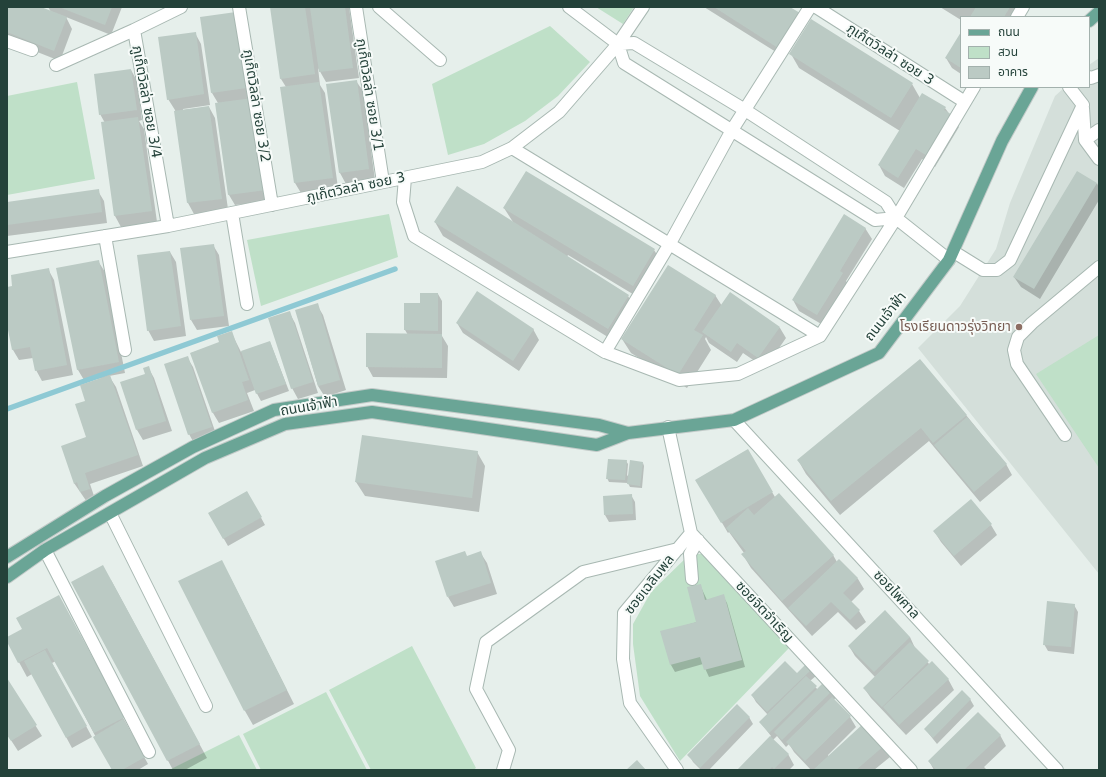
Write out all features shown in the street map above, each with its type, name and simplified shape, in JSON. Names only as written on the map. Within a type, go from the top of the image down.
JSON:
[{"type":"main road","points":[[1090,20],[1099,12]]},
{"type":"main road","name":"ถนนเจ้าฟ้า","points":[[7,577],[45,550],[205,458],[285,424],[372,412],[597,445],[628,433],[734,420],[879,353],[951,256],[1002,141],[1031,88]]},
{"type":"main road","name":"ถนนเจ้าฟ้า","points":[[7,557],[105,496],[180,454],[274,410],[372,395],[599,425],[628,433]]},
{"type":"street","name":"ภูเก็ตวิลล่า ซอย 3/4","points":[[168,226],[134,30],[181,7]]},
{"type":"street","name":"ภูเก็ตวิลล่า ซอย 3/2","points":[[239,7],[272,205]]},
{"type":"street","name":"ภูเก็ตวิลล่า ซอย 3/1","points":[[356,7],[383,182]]},
{"type":"street","points":[[379,7],[440,60]]},
{"type":"street","points":[[569,7],[618,44],[624,63],[875,220],[896,218]]},
{"type":"street","name":"ภูเก็ตวิลล่า ซอย 3","points":[[7,252],[168,226],[482,162],[512,148],[560,112],[618,44],[642,7]]},
{"type":"street","points":[[605,352],[669,245],[732,130],[810,7]]},
{"type":"street","name":"ภูเก็ตวิลล่า ซอย 3","points":[[816,7],[964,102]]},
{"type":"street","points":[[1018,16],[1023,7]]},
{"type":"street","points":[[56,65],[134,30]]},
{"type":"street","points":[[7,41],[32,50]]},
{"type":"street","points":[[618,44],[634,43],[745,110],[886,202],[896,218],[951,256],[983,270],[997,270],[1010,260],[1083,105]]},
{"type":"street","points":[[405,178],[403,202],[414,236],[605,352],[679,380],[738,374],[820,336],[896,218],[973,88]]},
{"type":"street","points":[[1070,88],[1083,105],[1085,140],[1099,159]]},
{"type":"street","points":[[1085,140],[1099,130]]},
{"type":"street","points":[[512,148],[820,336]]},
{"type":"street","points":[[232,213],[247,304]]},
{"type":"street","points":[[105,236],[125,350]]},
{"type":"street","points":[[1065,435],[1017,364],[1014,350],[1018,337],[1032,323],[1099,266]]},
{"type":"street","name":"ซอยไพศาล","points":[[734,420],[1057,770]]},
{"type":"street","points":[[668,427],[694,537],[690,554],[692,579]]},
{"type":"street","points":[[110,512],[206,706]]},
{"type":"street","name":"ซอยเฉลิมพล","points":[[677,770],[630,703],[623,659],[624,613],[678,549],[694,537]]},
{"type":"street","name":"ซอยจิตจำเริญ","points":[[694,537],[911,770]]},
{"type":"street","points":[[503,770],[509,750],[476,689],[486,642],[583,572],[678,549]]},
{"type":"street","points":[[45,550],[149,752]]},
{"type":"shaded area","name":"โรงเรียนดาวรุ่งวิทยา","points":[[1099,58],[1099,574],[918,348],[960,306],[996,249],[1010,203],[1055,96],[1064,88],[1090,88],[1090,64]]},
{"type":"green space","points":[[596,7],[634,7],[623,24]]},
{"type":"green space","points":[[550,26],[590,62],[558,96],[525,121],[484,144],[448,155],[432,84]]},
{"type":"green space","points":[[77,82],[95,179],[7,195],[7,96]]},
{"type":"green space","points":[[389,214],[398,257],[261,306],[247,240]]},
{"type":"green space","points":[[1099,335],[1099,468],[1036,374]]},
{"type":"green space","points":[[690,554],[702,554],[789,648],[680,761],[640,696],[633,644],[633,624],[651,592]]},
{"type":"green space","points":[[412,646],[476,768],[473,770],[371,770],[329,690]]},
{"type":"green space","points":[[326,692],[367,770],[261,770],[243,734]]},
{"type":"green space","points":[[239,735],[257,770],[169,770]]},
{"type":"building","points":[[7,7],[41,7],[67,17],[54,51],[7,32]]},
{"type":"building","points":[[59,7],[112,7],[105,25]]},
{"type":"building","points":[[270,7],[305,7],[315,74],[280,79]]},
{"type":"building","points":[[310,7],[345,7],[353,68],[319,72]]},
{"type":"building","points":[[714,7],[790,7],[800,13],[778,48]]},
{"type":"building","points":[[976,7],[1010,7],[1005,16],[971,16]]},
{"type":"building","points":[[236,12],[246,88],[211,93],[200,17]]},
{"type":"building","points":[[811,19],[913,83],[891,118],[789,54]]},
{"type":"building","points":[[196,32],[204,94],[167,100],[158,37]]},
{"type":"building","points":[[960,34],[960,67],[945,58]]},
{"type":"building","points":[[131,69],[137,110],[99,115],[94,74]]},
{"type":"building","points":[[357,80],[369,169],[339,173],[326,84]]},
{"type":"building","points":[[319,82],[333,178],[294,183],[280,87]]},
{"type":"building","points":[[922,93],[946,107],[944,110],[954,116],[929,157],[916,149],[898,178],[878,165]]},
{"type":"building","points":[[253,98],[266,190],[228,195],[215,103]]},
{"type":"building","points":[[209,106],[222,199],[187,203],[174,111]]},
{"type":"building","points":[[138,117],[152,211],[114,216],[101,122]]},
{"type":"building","points":[[526,171],[655,249],[633,286],[503,208]]},
{"type":"building","points":[[1077,171],[1097,183],[1034,289],[1013,277]]},
{"type":"building","points":[[457,186],[629,295],[608,329],[434,222]]},
{"type":"building","points":[[99,189],[102,212],[7,225],[7,202]]},
{"type":"building","points":[[844,214],[866,228],[840,271],[843,273],[817,315],[792,300]]},
{"type":"building","points":[[214,244],[224,316],[190,320],[180,248]]},
{"type":"building","points":[[170,251],[181,326],[147,331],[137,255]]},
{"type":"building","points":[[99,260],[119,362],[77,370],[56,268]]},
{"type":"building","points":[[668,265],[716,295],[694,330],[703,335],[678,375],[621,339]]},
{"type":"building","points":[[49,268],[67,365],[35,371],[30,347],[12,350],[7,325],[7,287],[12,286],[11,275]]},
{"type":"building","points":[[477,291],[534,329],[513,361],[456,323]]},
{"type":"building","points":[[730,292],[780,327],[758,358],[737,343],[731,352],[702,332]]},
{"type":"building","points":[[420,293],[438,293],[438,331],[404,330],[404,303],[420,303]]},
{"type":"building","points":[[318,303],[340,380],[318,386],[295,310]]},
{"type":"building","points":[[290,311],[313,382],[291,389],[268,318]]},
{"type":"building","points":[[232,331],[249,380],[242,382],[248,400],[212,413],[190,353],[219,342],[217,336]]},
{"type":"building","points":[[366,333],[442,334],[442,368],[366,367]]},
{"type":"building","points":[[270,341],[286,384],[256,394],[241,351]]},
{"type":"building","points":[[188,356],[212,427],[188,435],[164,364]]},
{"type":"building","points":[[920,359],[967,415],[933,443],[921,428],[831,501],[797,460]]},
{"type":"building","points":[[149,366],[166,421],[136,430],[120,382],[145,374],[143,368]]},
{"type":"building","points":[[110,375],[138,455],[85,473],[90,489],[80,492],[77,482],[74,484],[61,446],[86,437],[75,404],[85,401],[80,385]]},
{"type":"building","points":[[967,417],[1007,464],[974,492],[934,445]]},
{"type":"building","points":[[362,435],[478,451],[472,498],[355,482]]},
{"type":"building","points":[[748,449],[773,492],[721,523],[695,480]]},
{"type":"building","points":[[608,459],[627,460],[625,480],[606,479]]},
{"type":"building","points":[[630,460],[643,462],[640,486],[627,484]]},
{"type":"building","points":[[247,491],[262,517],[223,539],[208,513]]},
{"type":"building","points":[[779,493],[834,555],[782,601],[741,554],[746,551],[726,528],[748,508],[754,515]]},
{"type":"building","points":[[632,494],[633,514],[604,515],[603,496]]},
{"type":"building","points":[[971,499],[992,524],[954,556],[933,531]]},
{"type":"building","points":[[465,551],[467,556],[481,551],[491,583],[447,597],[435,561]]},
{"type":"building","points":[[839,559],[858,578],[843,593],[860,610],[850,620],[831,602],[806,626],[788,608]]},
{"type":"building","points":[[222,560],[287,690],[244,711],[178,581]]},
{"type":"building","points":[[103,565],[200,744],[167,761],[71,582]]},
{"type":"building","points":[[701,584],[705,600],[724,594],[742,660],[704,670],[700,657],[670,665],[660,631],[696,622],[687,587]]},
{"type":"building","points":[[59,595],[125,717],[94,733],[47,648],[18,663],[7,642],[7,637],[22,629],[16,618]]},
{"type":"building","points":[[1047,601],[1075,604],[1071,647],[1043,645]]},
{"type":"building","points":[[885,610],[910,637],[874,672],[848,646]]},
{"type":"building","points":[[910,642],[929,661],[882,707],[863,688]]},
{"type":"building","points":[[45,650],[87,726],[66,738],[24,661]]},
{"type":"building","points":[[785,661],[797,673],[808,662],[813,668],[767,712],[751,695]]},
{"type":"building","points":[[932,661],[949,679],[899,725],[883,707]]},
{"type":"building","points":[[806,676],[817,686],[769,733],[759,722]]},
{"type":"building","points":[[7,678],[37,725],[11,741],[7,735]]},
{"type":"building","points":[[825,681],[833,690],[782,740],[774,732]]},
{"type":"building","points":[[962,690],[971,699],[933,738],[924,729]]},
{"type":"building","points":[[832,697],[851,716],[805,761],[786,742]]},
{"type":"building","points":[[737,704],[750,717],[700,768],[687,755]]},
{"type":"building","points":[[978,712],[1001,735],[964,770],[936,770],[928,761]]},
{"type":"building","points":[[123,719],[145,757],[122,770],[112,770],[93,737]]},
{"type":"building","points":[[864,723],[885,745],[856,770],[813,770]]},
{"type":"building","points":[[770,736],[789,754],[774,769],[772,767],[769,770],[737,770]]},
{"type":"building","points":[[637,760],[646,770],[626,770]]},
{"type":"waterway","points":[[7,409],[395,269]]},
{"type":"place","name":"โรงเรียนดาวรุ่งวิทยา","points":[[1019,327]]}]
